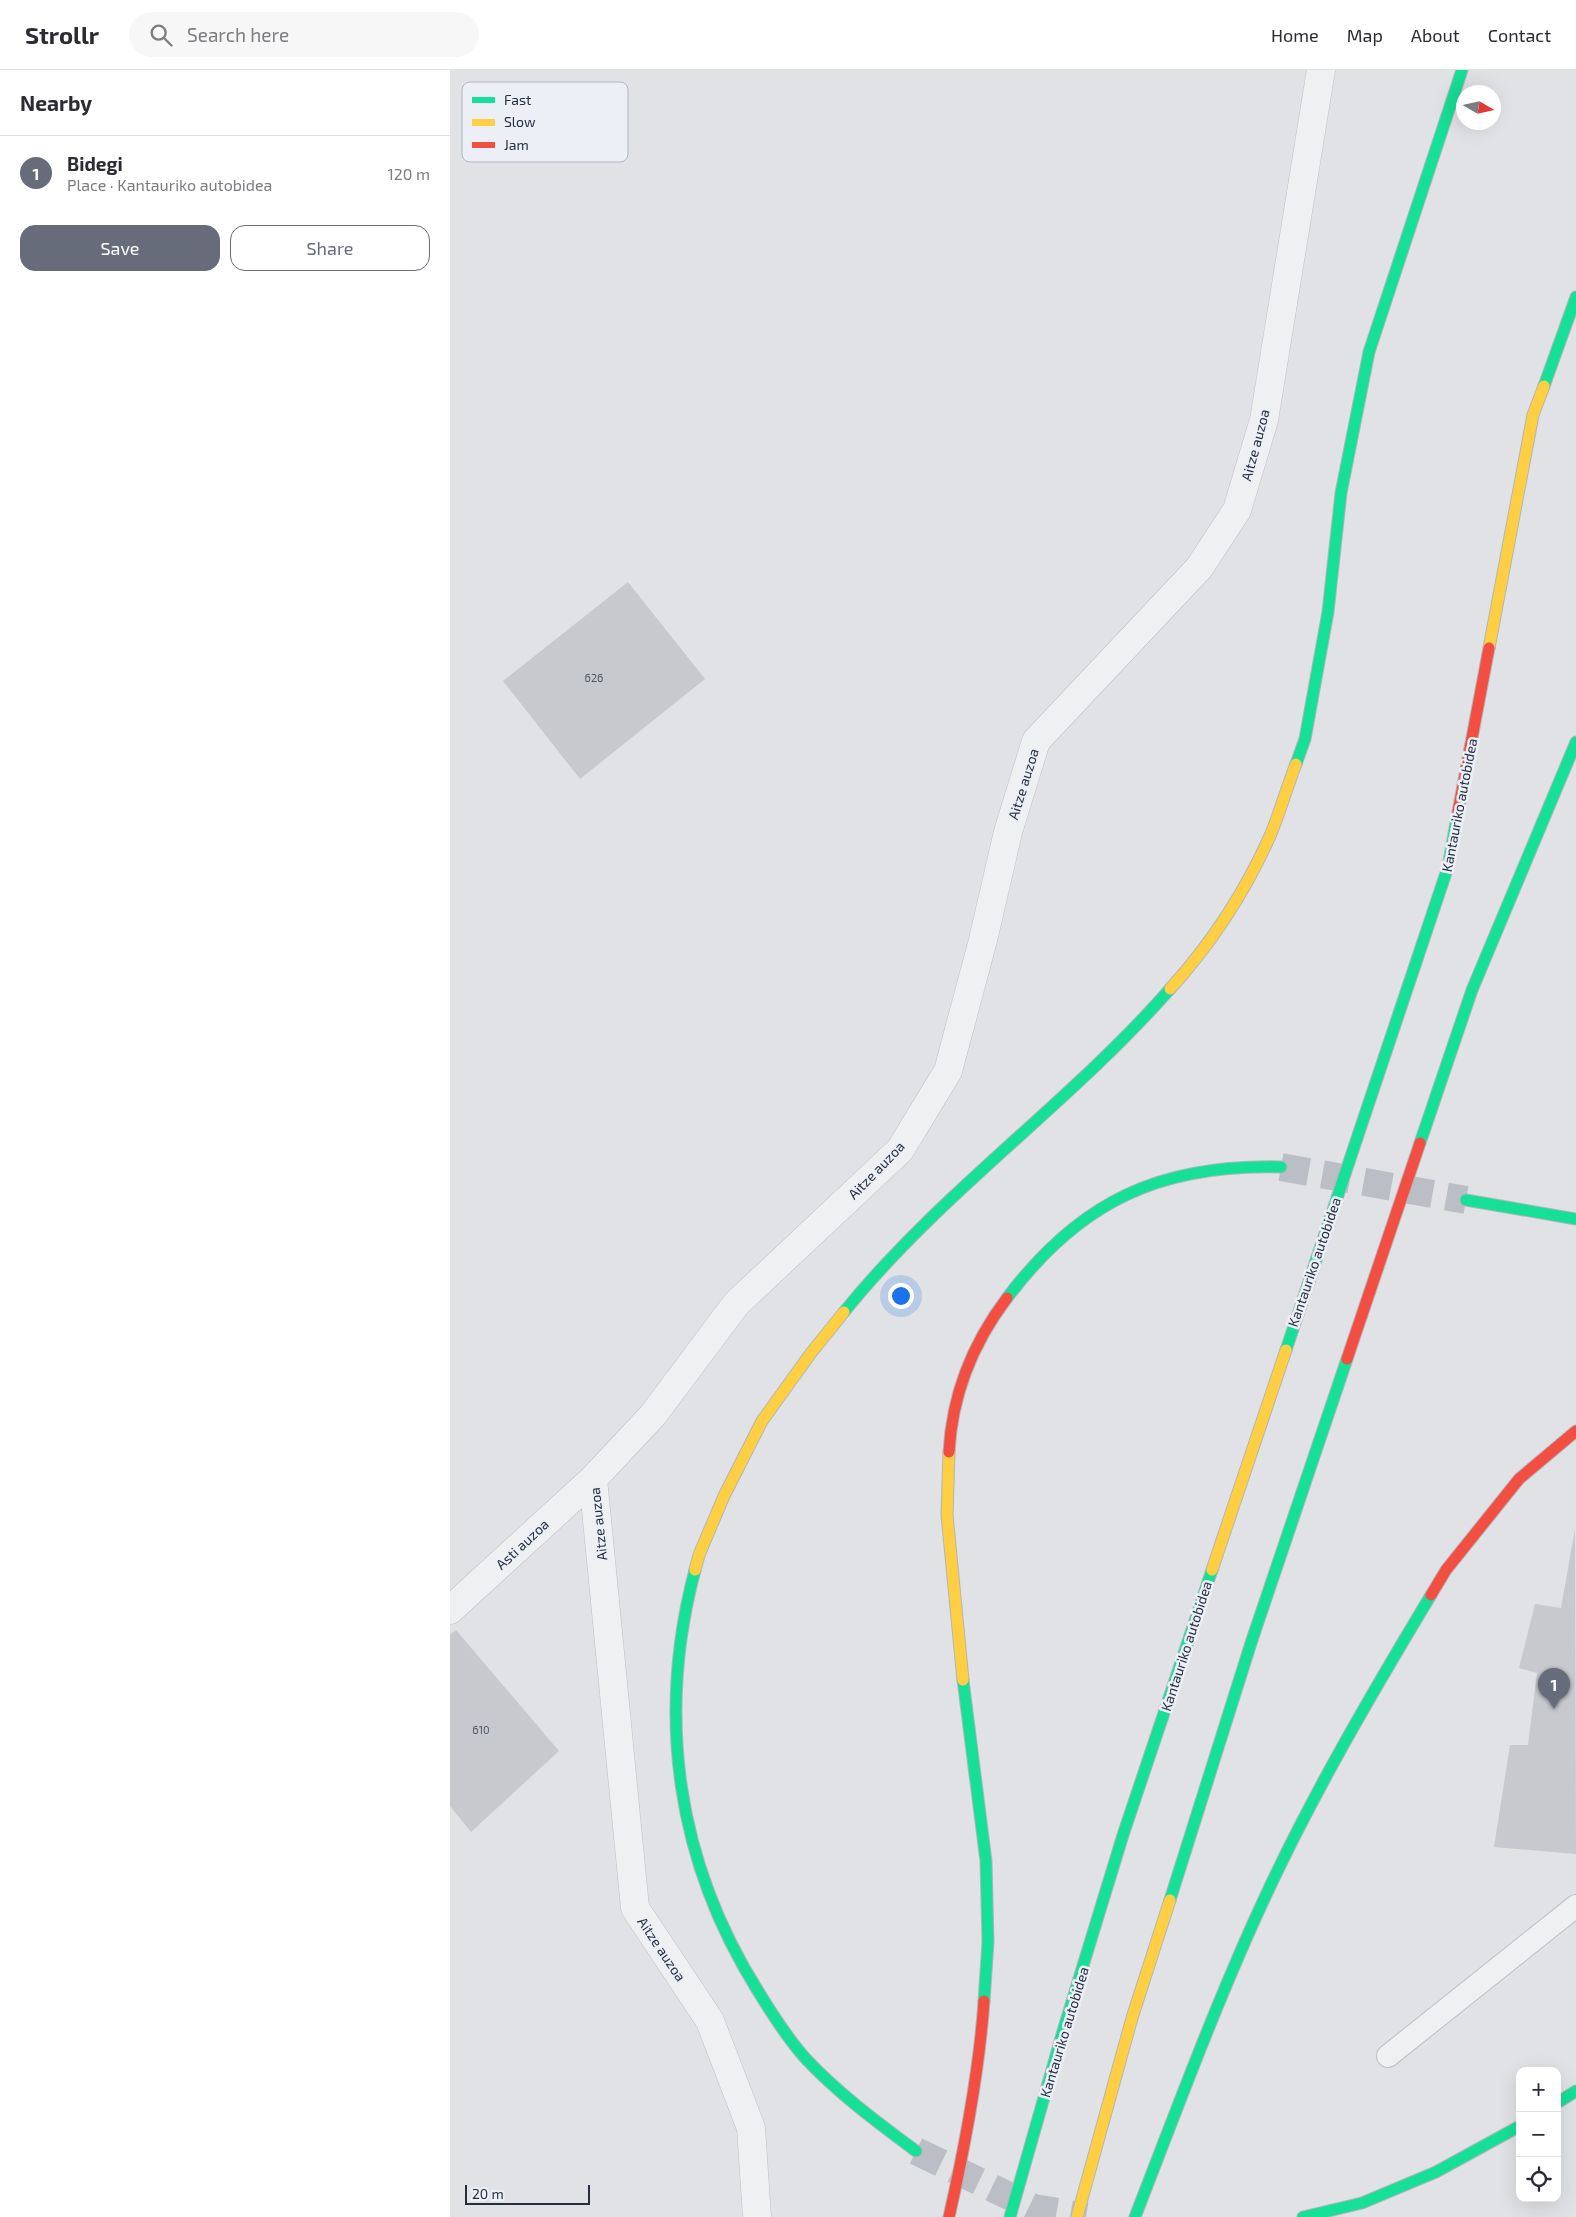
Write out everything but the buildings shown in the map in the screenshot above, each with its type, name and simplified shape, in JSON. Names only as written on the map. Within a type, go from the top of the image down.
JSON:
[{"type":"highway","points":[[916,2151],[858,2108],[805,2058],[768,2008],[738,1960],[713,1906],[690,1837],[681,1791],[675,1721],[678,1665],[685,1608],[699,1555],[724,1496],[762,1420],[811,1353],[873,1276],[948,1202],[1060,1101],[1145,1018],[1193,964],[1236,902],[1270,835],[1304,739],[1328,612],[1342,493],[1369,352],[1462,70]]},
{"type":"highway","name":"Kantauriko autobidea","points":[[1010,2217],[1063,2031],[1123,1835],[1448,867],[1533,415],[1576,297]]},
{"type":"highway","points":[[1077,2217],[1135,2009],[1251,1643],[1472,990],[1576,742]]},
{"type":"highway","points":[[950,2217],[981,2048],[988,1942],[986,1861],[956,1627],[947,1516],[950,1435],[958,1394],[972,1354],[1000,1307],[1024,1275],[1073,1226],[1124,1194],[1164,1180],[1202,1171],[1234,1167],[1281,1167]]},
{"type":"highway","points":[[1466,1200],[1576,1219]]},
{"type":"highway","points":[[1135,2217],[1216,2011],[1266,1895],[1361,1710],[1446,1570],[1519,1479],[1576,1431]]},
{"type":"highway","points":[[1561,2100],[1576,2091]]},
{"type":"highway","points":[[1303,2217],[1362,2203],[1428,2175],[1516,2128]]},
{"type":"street","name":"Aitze auzoa","points":[[757,2217],[751,2128],[710,2021],[635,1908],[593,1478],[652,1416],[736,1304],[900,1150],[948,1071],[983,940],[1008,832],[1036,741],[1199,568],[1237,510],[1264,420],[1320,70]]},
{"type":"street","name":"Asti auzoa","points":[[450,1610],[593,1478]]},
{"type":"lane","points":[[1388,2056],[1576,1906]]},
{"type":"tunnel","points":[[1281,1167],[1466,1200]]},
{"type":"tunnel","points":[[916,2151],[1034,2208],[1086,2217]]},
{"type":"traffic: fast","points":[[1296,764],[1305,739],[1328,612],[1341,493],[1369,352],[1462,70]]},
{"type":"traffic: fast","points":[[1544,386],[1576,297]]},
{"type":"traffic: fast","points":[[1420,1143],[1472,990],[1576,742]]},
{"type":"traffic: fast","points":[[1286,1350],[1448,867],[1457,817]]},
{"type":"traffic: fast","points":[[844,1312],[881,1269],[921,1228],[1090,1071],[1170,989]]},
{"type":"traffic: fast","points":[[1007,1298],[1035,1264],[1064,1236],[1094,1213],[1126,1195],[1160,1182],[1197,1173],[1237,1168],[1281,1167]]},
{"type":"traffic: fast","points":[[1466,1200],[1576,1219]]},
{"type":"traffic: fast","points":[[1170,1900],[1251,1643],[1347,1359]]},
{"type":"traffic: fast","points":[[695,1570],[683,1625],[677,1680],[676,1734],[682,1787],[692,1840],[708,1891],[730,1942],[758,1991],[799,2051],[845,2096],[916,2151]]},
{"type":"traffic: fast","points":[[1010,2217],[1063,2031],[1123,1835],[1212,1570]]},
{"type":"traffic: fast","points":[[1135,2217],[1214,2015],[1284,1857],[1344,1743],[1431,1595]]},
{"type":"traffic: fast","points":[[963,1680],[986,1861],[988,1942],[984,2001]]},
{"type":"traffic: fast","points":[[1561,2100],[1576,2091]]},
{"type":"traffic: fast","points":[[1303,2217],[1362,2203],[1436,2172],[1516,2128]]},
{"type":"traffic: slow","points":[[1489,648],[1533,415],[1544,386]]},
{"type":"traffic: slow","points":[[1170,989],[1213,936],[1250,877],[1270,836],[1296,764]]},
{"type":"traffic: slow","points":[[695,1570],[699,1555],[724,1496],[762,1421],[811,1353],[844,1312]]},
{"type":"traffic: slow","points":[[1212,1570],[1286,1350]]},
{"type":"traffic: slow","points":[[949,1452],[947,1515],[963,1680]]},
{"type":"traffic: slow","points":[[1077,2217],[1132,2018],[1170,1900]]},
{"type":"traffic: jam","points":[[1457,817],[1489,648]]},
{"type":"traffic: jam","points":[[1347,1359],[1420,1143]]},
{"type":"traffic: jam","points":[[949,1452],[955,1410],[966,1370],[984,1333],[1007,1298]]},
{"type":"traffic: jam","points":[[1431,1595],[1446,1570],[1519,1479],[1576,1431]]},
{"type":"traffic: jam","points":[[949,2217],[971,2110],[979,2056],[984,2001]]},
{"type":"place","name":"Bidegi","points":[[1554,1709]]}]
